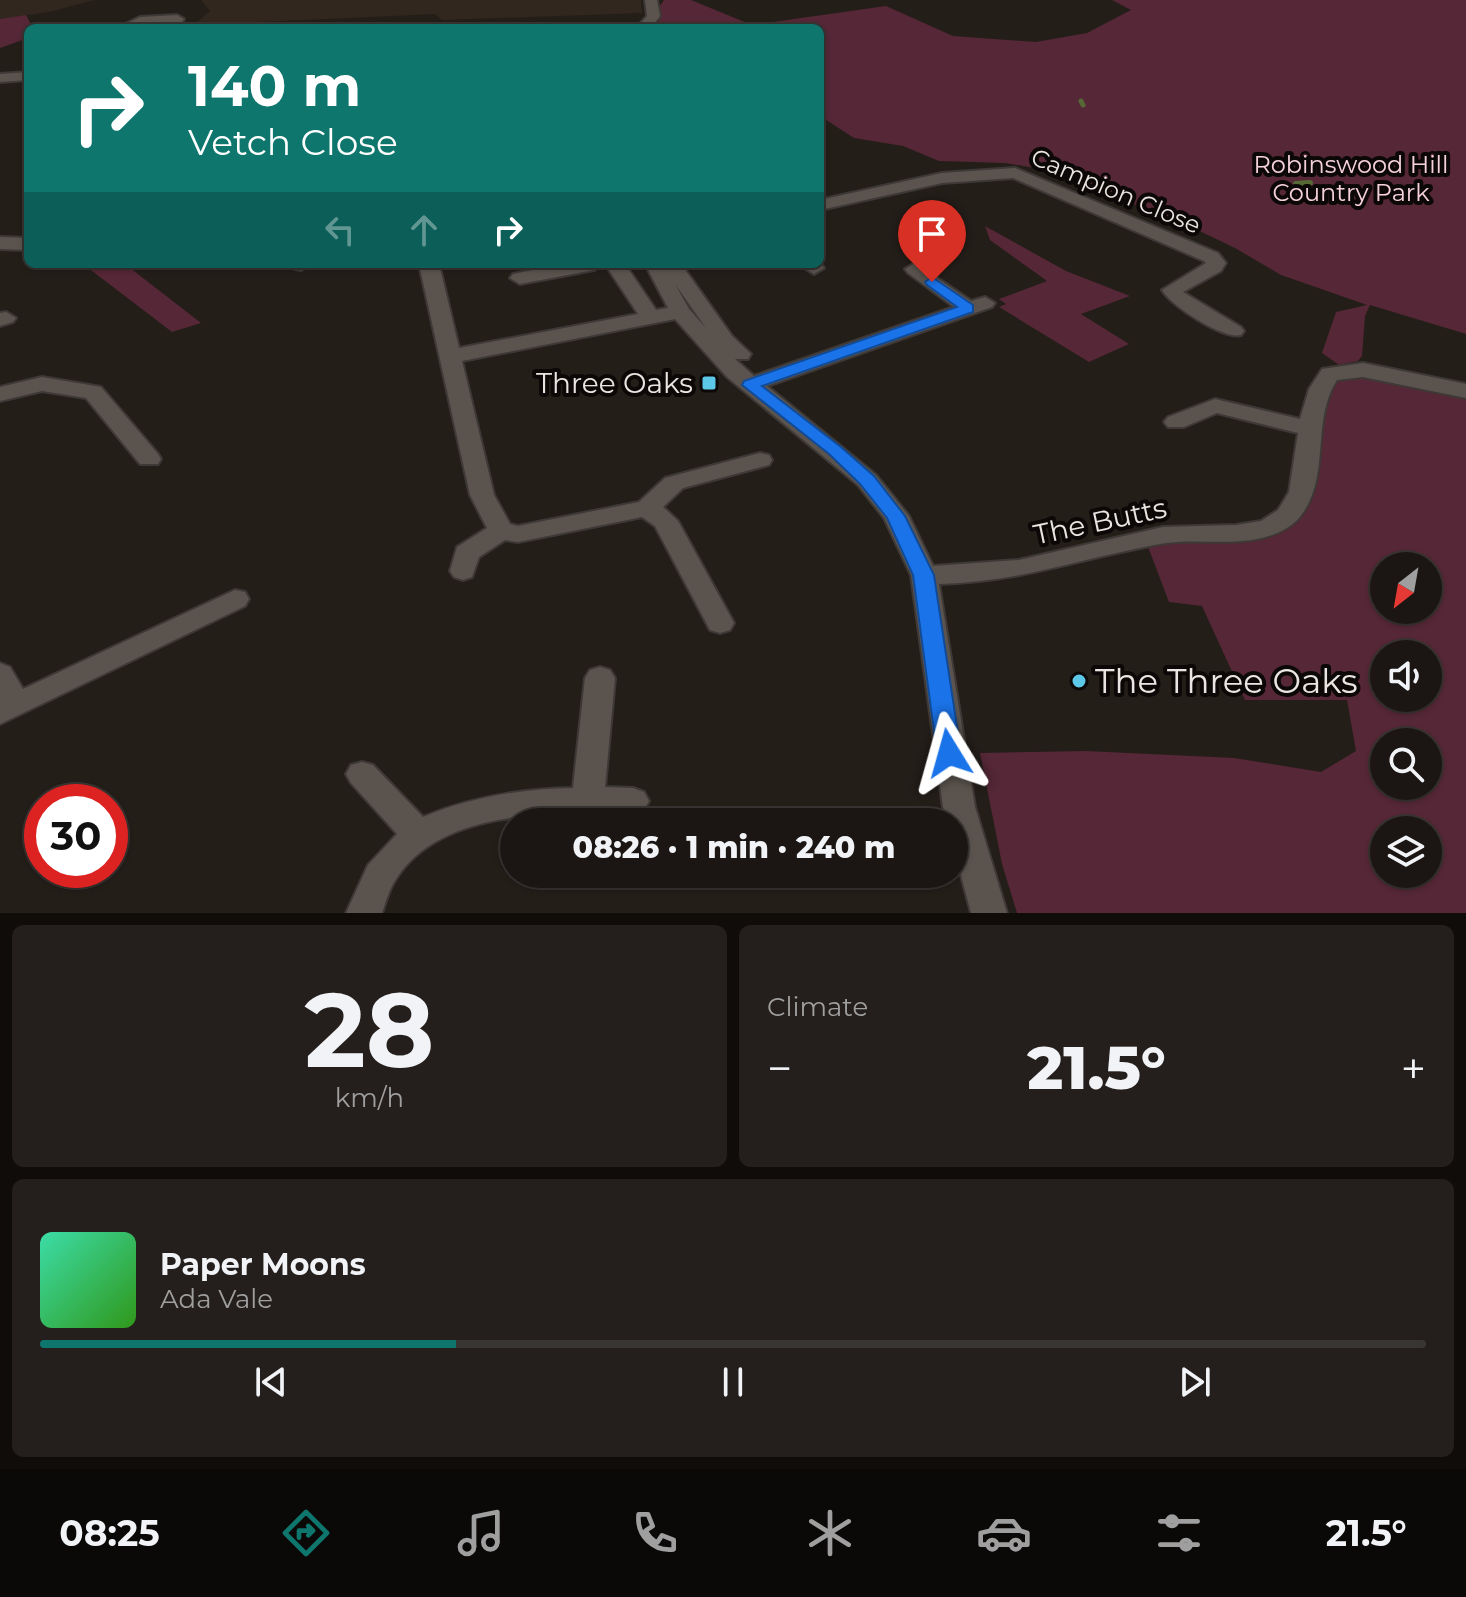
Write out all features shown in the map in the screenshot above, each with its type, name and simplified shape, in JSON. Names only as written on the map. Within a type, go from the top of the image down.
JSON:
[{"type":"street","points":[[648,24],[655,13],[651,0]]},
{"type":"street","points":[[133,24],[177,19]]},
{"type":"street","points":[[0,78],[24,76]]},
{"type":"street","name":"Campion Close","points":[[824,204],[942,178],[1015,173],[1211,257],[1216,263],[1214,267],[1172,290],[1176,297],[1234,331]]},
{"type":"street","points":[[0,243],[24,244]]},
{"type":"street","points":[[430,268],[482,495],[501,531]]},
{"type":"street","points":[[520,278],[573,268]]},
{"type":"street","points":[[618,268],[651,318]]},
{"type":"street","points":[[657,268],[680,312],[867,480],[896,516],[924,575],[959,807],[989,913]]},
{"type":"street","points":[[674,268],[725,340],[760,381]]},
{"type":"street","points":[[760,381],[977,306],[914,269]]},
{"type":"street","points":[[452,356],[680,312]]},
{"type":"street","name":"The Butts","points":[[924,575],[960,575],[1031,566],[1166,535],[1240,534],[1263,530],[1283,520],[1305,485],[1308,428],[1323,382],[1330,374],[1363,370],[1466,391]]},
{"type":"street","points":[[0,394],[42,384],[93,392],[149,459]]},
{"type":"street","points":[[1176,422],[1215,406],[1308,428]]},
{"type":"street","points":[[463,571],[466,553],[501,531],[518,534],[647,508],[674,483],[760,460]]},
{"type":"street","points":[[647,508],[665,521],[720,623]]},
{"type":"street","points":[[0,674],[8,709],[235,599]]},
{"type":"street","points":[[588,799],[600,678]]},
{"type":"street","points":[[362,774],[418,834]]},
{"type":"street","points":[[364,913],[369,894],[389,862],[418,834],[453,817],[518,803],[588,799],[633,801]]},
{"type":"shaded area","points":[[0,0],[94,0],[49,12],[0,19]]},
{"type":"shaded area","points":[[201,0],[641,0],[642,13],[442,20],[435,14],[195,24],[210,11]]},
{"type":"green space","name":"Robinswood Hill Country Park","points":[[664,0],[691,0],[750,24],[654,24],[652,22],[659,23],[655,13]]},
{"type":"green space","name":"Robinswood Hill Country Park","points":[[1112,0],[1466,0],[1466,334],[1370,305],[1365,316],[1362,356],[1358,361],[1339,365],[1322,353],[1336,312],[1367,305],[1281,275],[1185,224],[1047,170],[1005,163],[939,161],[903,146],[854,138],[824,119],[824,24],[759,24],[886,6],[953,36],[1036,42],[1087,33],[1131,10]]},
{"type":"green space","points":[[26,15],[31,24],[24,24],[24,39],[0,48],[0,19]]},
{"type":"green space","points":[[985,226],[1066,271],[1130,296],[1081,314],[1129,344],[1089,362],[999,307],[1006,304],[999,299],[1047,281],[990,240]]},
{"type":"green space","points":[[88,268],[130,268],[201,323],[172,332]]},
{"type":"green space","points":[[1342,371],[1466,391],[1466,913],[1017,913],[1002,864],[980,753],[1086,751],[1234,758],[1321,772],[1356,751],[1347,700],[1245,700],[1202,606],[1169,602],[1145,539],[1283,520],[1319,392]]},
{"type":"waterway","points":[[1081,101],[1083,105]]},
{"type":"waterway","points":[[1296,184],[1310,183]]},
{"type":"place","name":"Three Oaks","points":[[709,383]]},
{"type":"place","name":"The Three Oaks","points":[[1079,681]]},
{"type":"route","points":[[932,282],[968,308],[750,385],[803,423],[835,451],[867,480],[896,516],[924,575],[949,753]]}]
